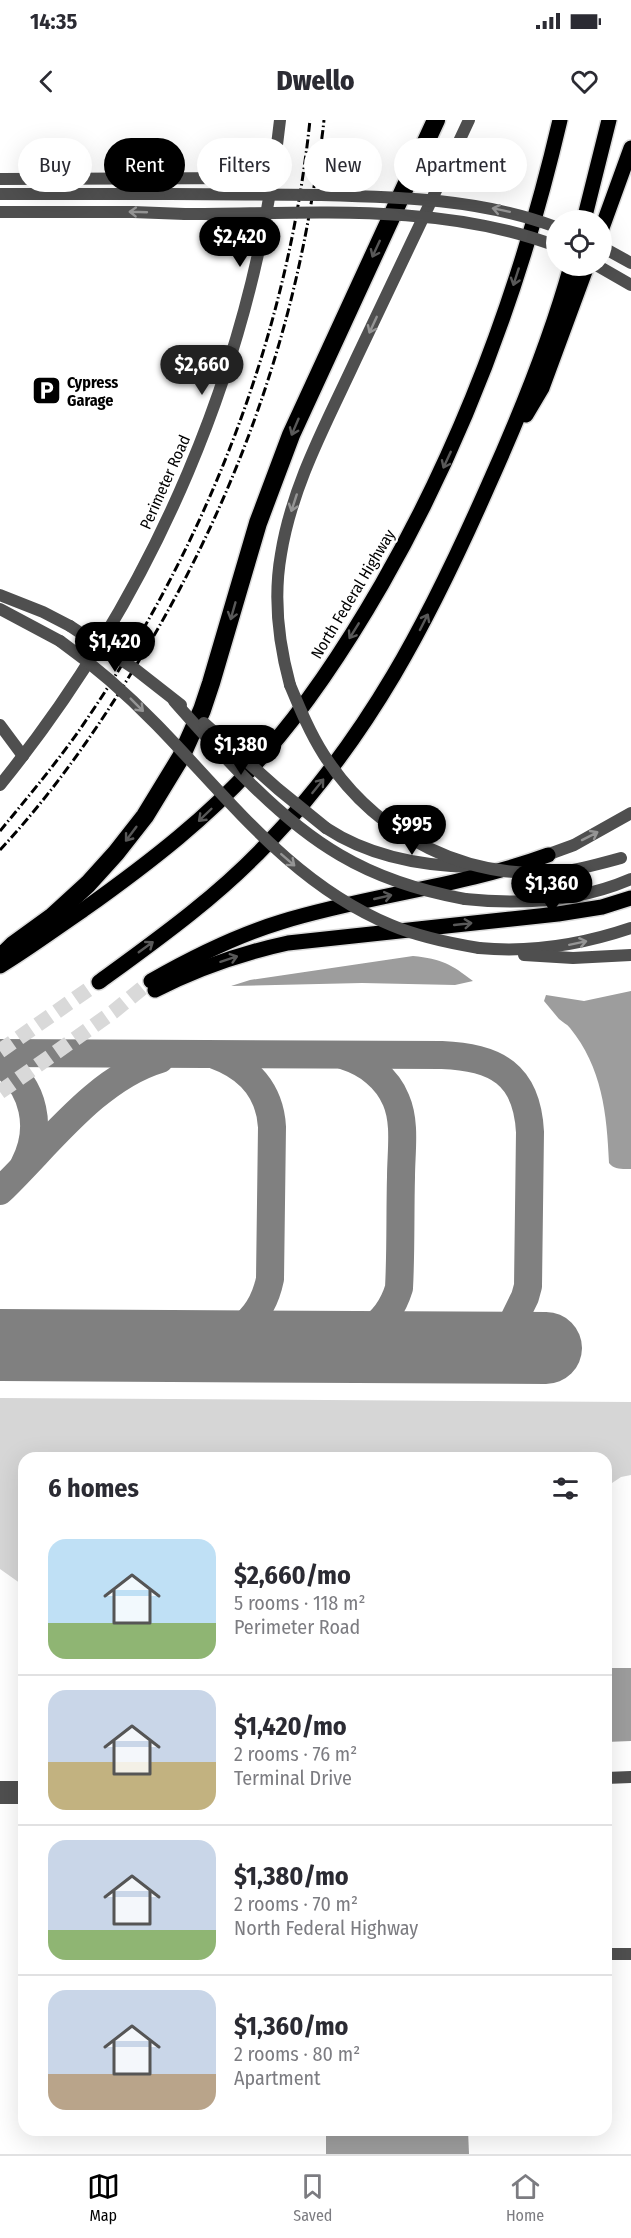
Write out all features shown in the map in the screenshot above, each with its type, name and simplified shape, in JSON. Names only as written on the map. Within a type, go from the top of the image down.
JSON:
[{"type":"highway","points":[[0,958],[66,904],[116,853],[145,816],[180,757],[212,683],[258,523],[291,435],[436,120]]},
{"type":"main road","name":"North Federal Highway","points":[[0,966],[129,877],[192,828],[270,747],[311,695],[355,630],[414,527],[468,411],[493,347],[533,226],[560,120]]},
{"type":"main road","points":[[586,210],[609,120]]},
{"type":"main road","points":[[609,210],[631,148]]},
{"type":"main road","points":[[99,982],[175,926],[235,876],[301,807],[340,759],[384,693],[422,625],[466,537],[500,459],[553,323],[568,276]]},
{"type":"main road","points":[[500,459],[542,388],[583,276]]},
{"type":"main road","points":[[548,855],[499,871],[281,922],[216,947],[153,985],[249,953],[288,944],[558,914],[602,907],[631,898]]},
{"type":"street","name":"Perimeter Road","points":[[278,138],[280,120]]},
{"type":"street","points":[[469,120],[316,446],[295,500],[280,556],[276,596],[280,648],[290,684],[306,723],[336,772],[377,815],[416,841],[457,861],[507,872],[567,871],[626,856]]},
{"type":"street","points":[[0,179],[197,178]]},
{"type":"street","name":"Perimeter Road","points":[[0,784],[74,686],[142,571],[177,499],[210,419],[235,343],[254,271],[270,192]]},
{"type":"street","points":[[0,194],[227,194],[412,198],[476,205],[546,224]]},
{"type":"street","points":[[0,212],[432,217],[502,229],[546,243]]},
{"type":"street","points":[[612,253],[631,263]]},
{"type":"street","points":[[612,273],[631,285]]},
{"type":"street","points":[[0,595],[43,612],[70,626],[135,669],[199,719],[326,828],[340,837],[379,853],[425,864],[501,866],[548,855],[603,830],[631,813]]},
{"type":"street","points":[[0,609],[60,641],[126,694],[238,813],[302,872],[346,902],[391,925],[436,939],[479,948],[546,958],[631,955]]},
{"type":"street","points":[[174,701],[271,802],[320,843],[358,865],[397,882],[465,899],[506,902],[555,900],[596,892],[631,879]]},
{"type":"street","points":[[0,725],[23,756]]},
{"type":"street","points":[[499,950],[530,950],[574,945],[631,928]]},
{"type":"street","points":[[612,1778],[631,1777]]},
{"type":"street","points":[[0,1787],[18,1787]]},
{"type":"street","points":[[0,1798],[18,1798]]},
{"type":"street","points":[[612,1954],[631,1954]]},
{"type":"shaded area","points":[[413,956],[446,963],[473,981],[455,985],[362,983],[231,986],[250,980]]},
{"type":"shaded area","points":[[631,991],[631,1169],[622,1169],[613,1167],[609,1163],[607,1127],[601,1092],[589,1059],[570,1028],[544,1001],[546,995],[584,1001]]},
{"type":"shaded area","points":[[0,1398],[631,1402],[631,1475],[621,1477],[612,1483],[612,1452],[18,1452],[18,1582],[0,1569]]},
{"type":"shaded area","points":[[612,1668],[631,1668],[631,1741],[612,1742]]},
{"type":"shaded area","points":[[326,2136],[468,2136],[469,2154],[326,2154]]},
{"type":"taxiway","points":[[0,1053],[442,1055],[478,1060],[493,1065],[515,1083],[523,1096],[528,1112],[530,1132],[528,1286],[500,1348]]},
{"type":"taxiway","points":[[183,1346],[214,1340],[240,1328],[259,1309],[270,1279],[272,1127],[270,1114],[267,1102],[255,1082],[238,1066],[215,1055]]},
{"type":"taxiway","points":[[314,1346],[342,1341],[367,1331],[386,1314],[399,1288],[402,1138],[399,1109],[392,1092],[382,1078],[368,1067],[345,1056]]},
{"type":"taxiway","points":[[0,1191],[94,1097],[137,1068],[160,1059]]},
{"type":"taxiway","points":[[0,1063],[21,1084],[32,1109],[33,1137],[24,1165]]},
{"type":"taxiway","points":[[0,1338],[32,1345]]},
{"type":"runway","points":[[0,1345],[546,1348]]},
{"type":"tunnel","points":[[0,1092],[113,1012],[151,981]]},
{"type":"tunnel","points":[[0,1051],[99,982]]},
{"type":"railway","points":[[0,831],[59,758],[134,645],[207,503],[237,430],[262,354],[283,277],[299,199],[310,120]]},
{"type":"railway","points":[[0,850],[52,789],[113,702],[160,625],[217,512],[242,454],[282,334],[298,272],[324,120]]},
{"type":"place","name":"Cypress Garage","points":[[46,391]]}]
